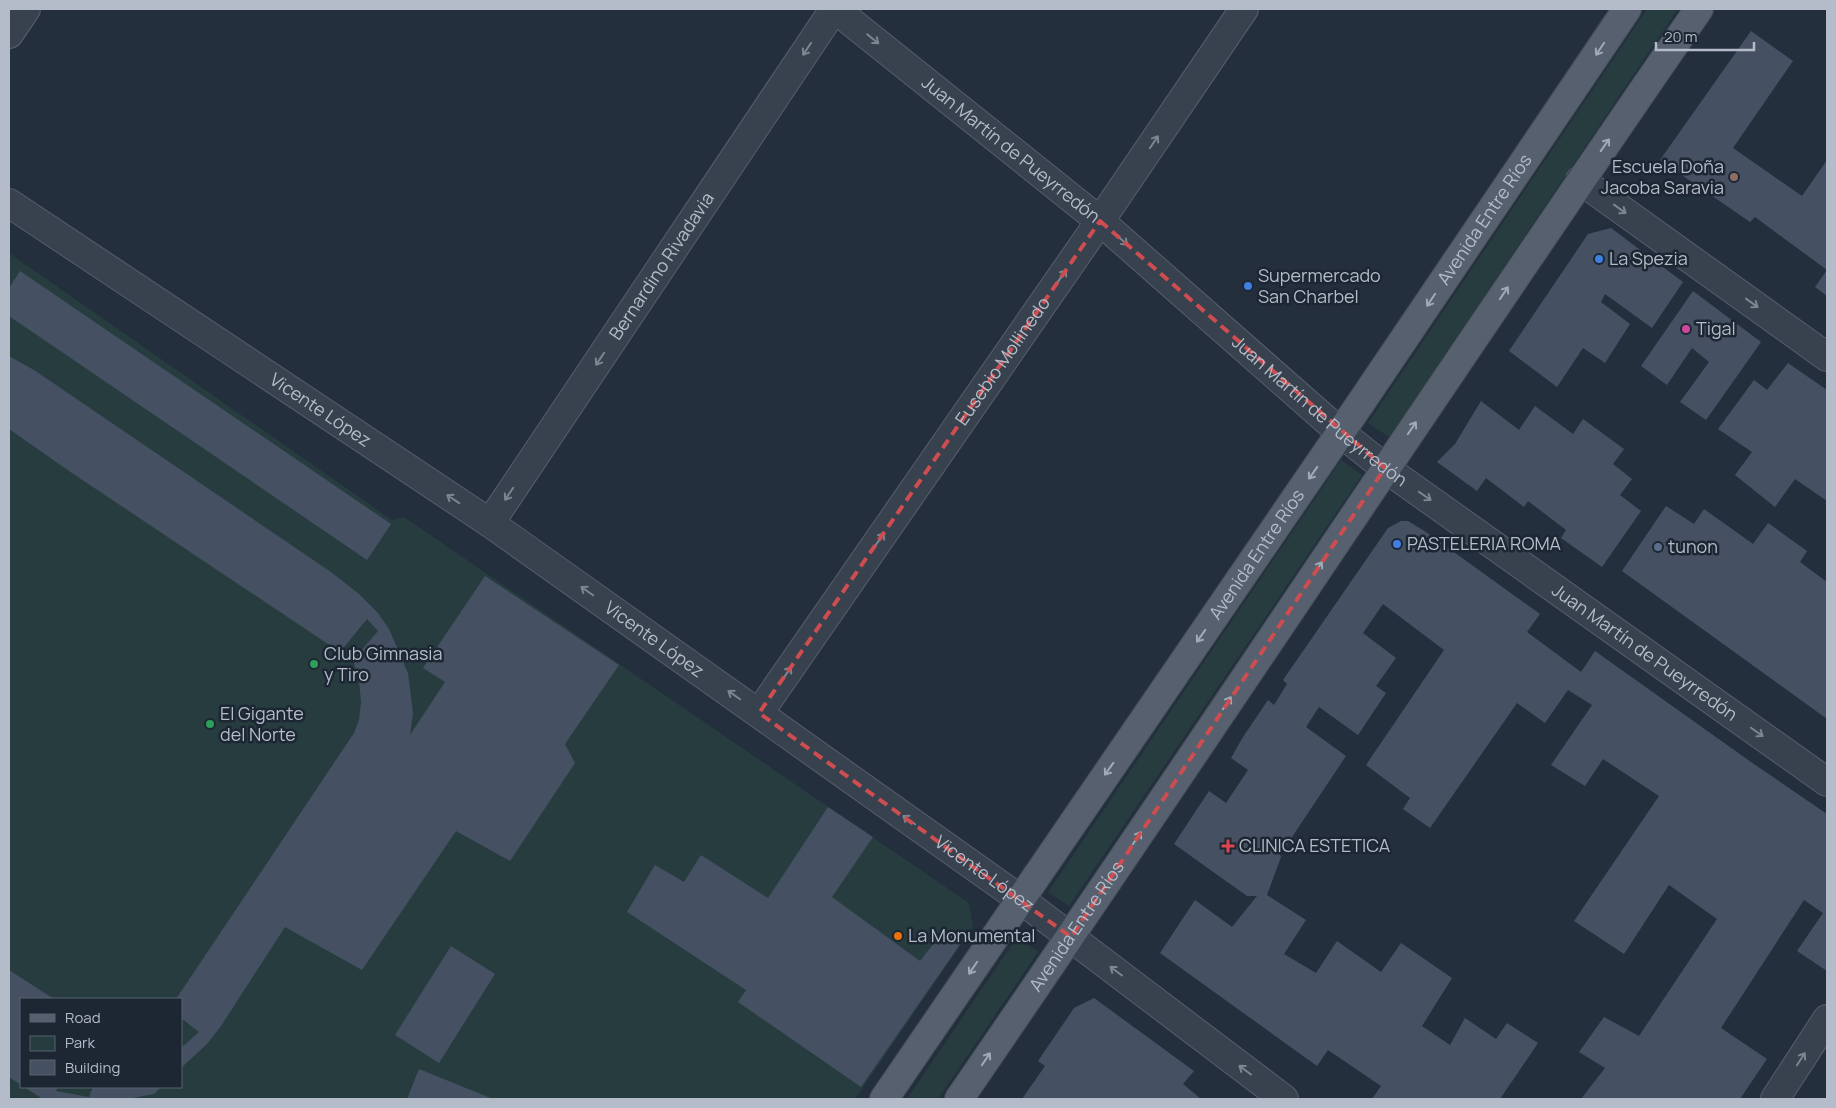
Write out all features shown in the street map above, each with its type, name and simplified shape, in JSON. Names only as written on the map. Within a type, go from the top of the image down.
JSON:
[{"type":"main road","name":"Avenida Entre Ríos","points":[[884,1099],[1341,433],[1627,9]]},
{"type":"main road","name":"Avenida Entre Ríos","points":[[959,1099],[1071,937],[1385,468],[1698,9]]},
{"type":"street","points":[[9,34],[26,9]]},
{"type":"street","name":"Juan Martín de Pueyrredón","points":[[835,9],[1100,221],[1341,433],[1385,468],[1827,782]]},
{"type":"street","name":"Bernardino Rivadavia","points":[[490,523],[835,9]]},
{"type":"street","name":"Eusebio Mollinedo","points":[[759,713],[1100,221],[1244,9]]},
{"type":"street","points":[[1580,180],[1827,357]]},
{"type":"street","name":"Vicente López","points":[[9,203],[490,523],[1020,899],[1284,1099]]},
{"type":"street","points":[[1775,1099],[1827,1019]]},
{"type":"highlighted area","points":[[1100,221],[1385,468],[1071,937],[759,713]]},
{"type":"green space","points":[[1647,9],[1678,9],[1389,437],[1368,423]]},
{"type":"green space","name":"Club Gimnasia y Tiro","points":[[9,253],[392,520],[404,517],[969,903],[973,927],[855,1099],[9,1099]]},
{"type":"green space","points":[[1341,460],[1362,475],[1069,906],[1048,892]]},
{"type":"green space","points":[[1017,937],[1038,952],[938,1099],[907,1099]]},
{"type":"building","points":[[1751,31],[1793,61],[1733,148],[1802,196],[1827,160],[1827,270],[1755,217],[1750,222],[1660,160]]},
{"type":"building","points":[[1611,228],[1683,282],[1652,328],[1605,294],[1601,302],[1630,324],[1605,363],[1583,348],[1557,387],[1509,351],[1588,234]]},
{"type":"building","points":[[1827,270],[1827,296],[1815,287]]},
{"type":"building","points":[[20,271],[391,524],[367,560],[9,316],[9,288]]},
{"type":"building","points":[[1693,291],[1761,342],[1706,420],[1680,402],[1709,362],[1692,348],[1667,385],[1641,366]]},
{"type":"building","points":[[9,356],[34,370],[331,572],[359,594],[378,613],[389,629],[408,673],[413,713],[410,735],[445,682],[423,668],[485,576],[619,665],[565,744],[575,763],[510,861],[456,831],[362,970],[285,927],[221,1026],[207,1044],[182,1067],[182,1047],[199,1032],[182,1019],[182,998],[177,998],[354,733],[359,720],[361,702],[359,681],[353,660],[378,631],[367,619],[340,652],[9,429]]},
{"type":"building","points":[[1788,363],[1827,390],[1827,501],[1795,479],[1775,507],[1735,475],[1752,452],[1718,429],[1754,380],[1767,390]]},
{"type":"building","points":[[1481,401],[1519,430],[1535,406],[1573,434],[1583,419],[1624,449],[1613,464],[1632,479],[1620,495],[1641,511],[1602,567],[1561,538],[1566,530],[1528,501],[1524,507],[1486,478],[1477,491],[1437,462],[1455,444]]},
{"type":"building","points":[[1666,506],[1694,524],[1704,509],[1753,544],[1768,523],[1807,551],[1800,562],[1827,582],[1827,719],[1622,571]]},
{"type":"building","points":[[1401,521],[1408,521],[1426,532],[1540,614],[1527,632],[1581,672],[1595,651],[1827,814],[1827,971],[1797,951],[1823,913],[1804,900],[1721,1028],[1767,1059],[1740,1099],[1581,1099],[1605,1068],[1579,1052],[1604,1017],[1639,1036],[1717,919],[1669,885],[1624,954],[1574,921],[1659,796],[1603,759],[1585,786],[1551,765],[1592,705],[1568,690],[1545,723],[1517,703],[1430,828],[1403,809],[1410,798],[1366,765],[1444,650],[1383,604],[1363,633],[1396,658],[1376,686],[1386,693],[1358,735],[1319,707],[1306,727],[1346,756],[1286,846],[1276,837],[1281,857],[1267,895],[1306,920],[1284,954],[1316,973],[1337,941],[1381,972],[1401,943],[1452,978],[1422,1026],[1450,1045],[1465,1018],[1496,1039],[1507,1023],[1538,1043],[1500,1099],[1372,1099],[1381,1086],[1328,1050],[1317,1066],[1160,953],[1195,900],[1232,927],[1257,896],[1247,896],[1174,844],[1209,791],[1226,803],[1248,770],[1231,758],[1243,737],[1268,700],[1274,705],[1287,684],[1283,680],[1388,528]]},
{"type":"building","points":[[828,807],[873,837],[832,897],[920,961],[944,930],[961,943],[861,1087],[738,1002],[746,990],[627,912],[655,865],[684,882],[701,855],[768,898]]},
{"type":"building","points":[[451,946],[495,974],[439,1063],[395,1035]]},
{"type":"building","points":[[9,970],[52,998],[20,998],[20,1084],[9,1077]]},
{"type":"building","points":[[1094,998],[1194,1071],[1183,1084],[1201,1099],[1022,1099],[1045,1066],[1038,1061],[1074,1008]]},
{"type":"building","points":[[419,1069],[493,1099],[407,1099]]},
{"type":"building","points":[[26,1088],[58,1088],[56,1091],[89,1097],[93,1088],[160,1088],[154,1094],[127,1099],[43,1099]]},
{"type":"place","name":"Escuela Doña Jacoba Saravia","points":[[1734,177]]},
{"type":"place","name":"La Spezia","points":[[1599,259]]},
{"type":"place","name":"Supermercado San Charbel","points":[[1248,286]]},
{"type":"place","name":"Tigal","points":[[1686,329]]},
{"type":"place","name":"PASTELERIA ROMA","points":[[1397,544]]},
{"type":"place","name":"tunon","points":[[1658,547]]},
{"type":"place","name":"Club Gimnasia y Tiro","points":[[314,664]]},
{"type":"place","name":"El Gigante del Norte","points":[[210,724]]},
{"type":"place","name":"CLINICA ESTETICA","points":[[1228,846]]},
{"type":"place","name":"La Monumental","points":[[898,936]]}]
